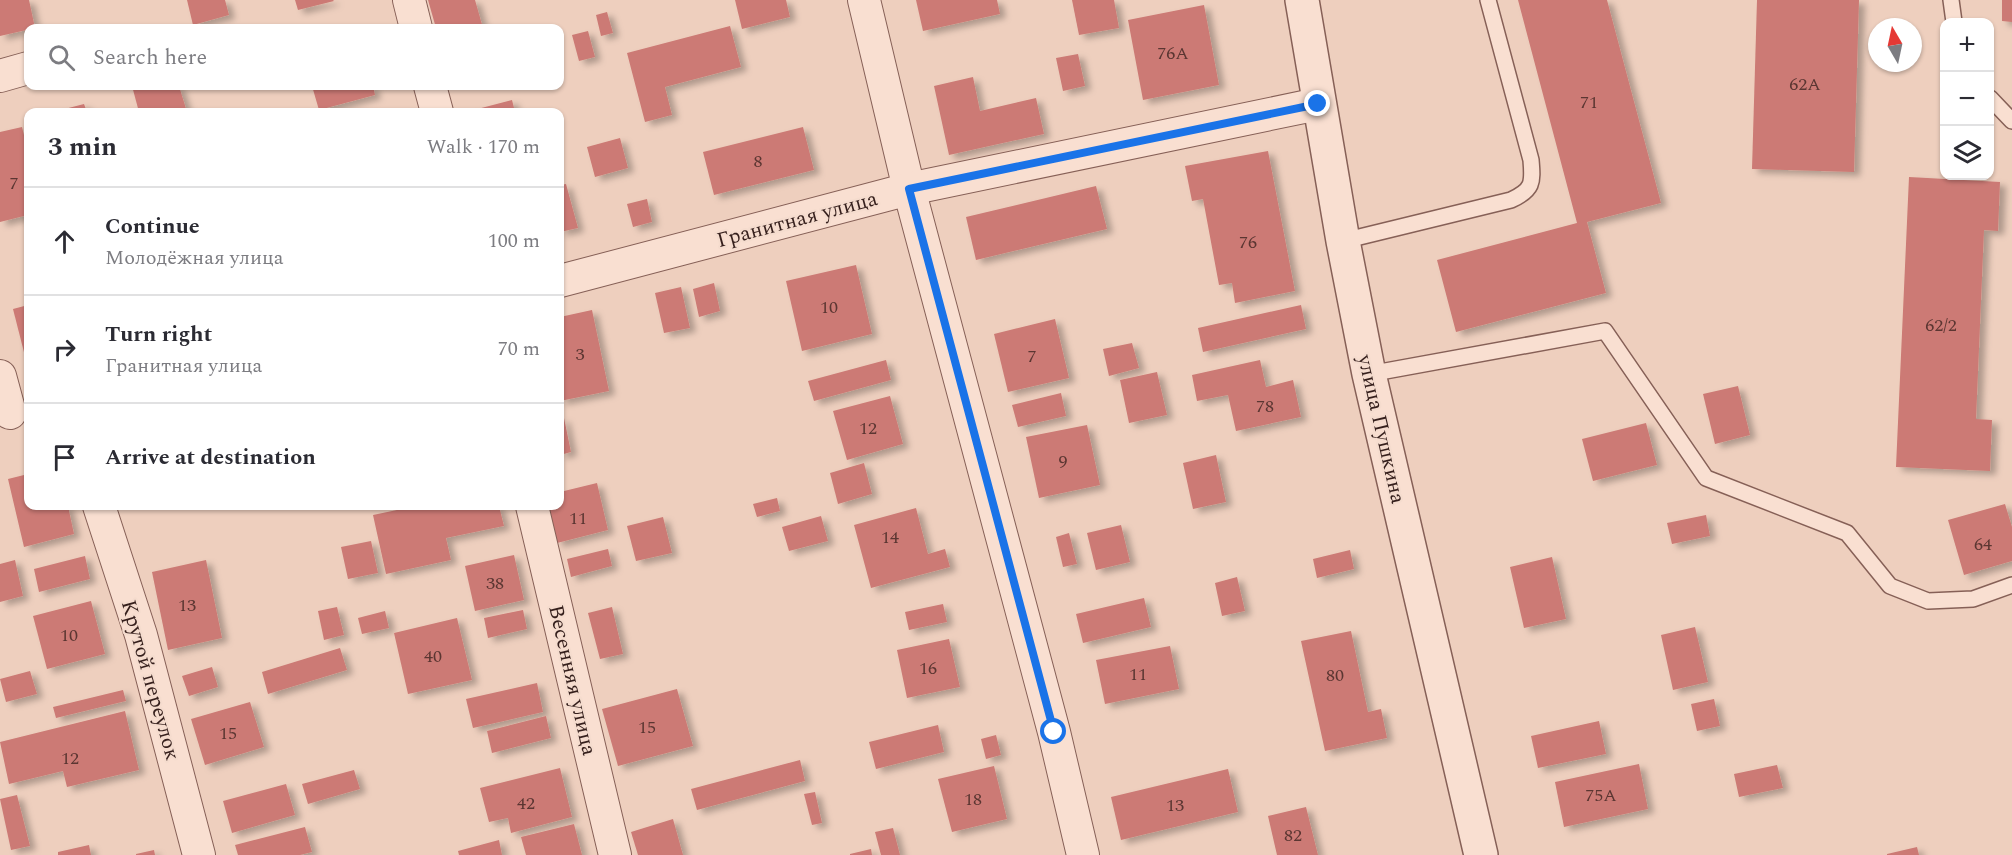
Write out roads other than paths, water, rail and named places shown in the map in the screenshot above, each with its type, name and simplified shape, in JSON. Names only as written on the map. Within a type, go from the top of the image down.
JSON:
[{"type":"street","points":[[409,0],[415,24]]},
{"type":"street","points":[[864,0],[909,189],[1051,721],[1083,855]]},
{"type":"street","name":"улица Пушкина","points":[[1302,0],[1318,104],[1369,374],[1481,855]]},
{"type":"street","points":[[0,76],[24,69]]},
{"type":"street","points":[[431,90],[436,108]]},
{"type":"street","name":"Гранитная улица","points":[[564,280],[909,189],[1318,104]]},
{"type":"street","points":[[0,376],[13,413]]},
{"type":"street","name":"Крутой переулок","points":[[100,510],[141,635],[199,855]]},
{"type":"street","name":"Весенняя улица","points":[[533,510],[615,855]]},
{"type":"lane","points":[[1343,241],[1511,200],[1525,194],[1533,178],[1530,160],[1488,0]]},
{"type":"lane","points":[[1951,0],[1953,18]]},
{"type":"lane","points":[[1994,103],[2012,122]]},
{"type":"lane","points":[[1369,374],[1605,331],[1706,478],[1847,533],[1890,586],[1928,601],[1973,599],[2012,585]]}]
